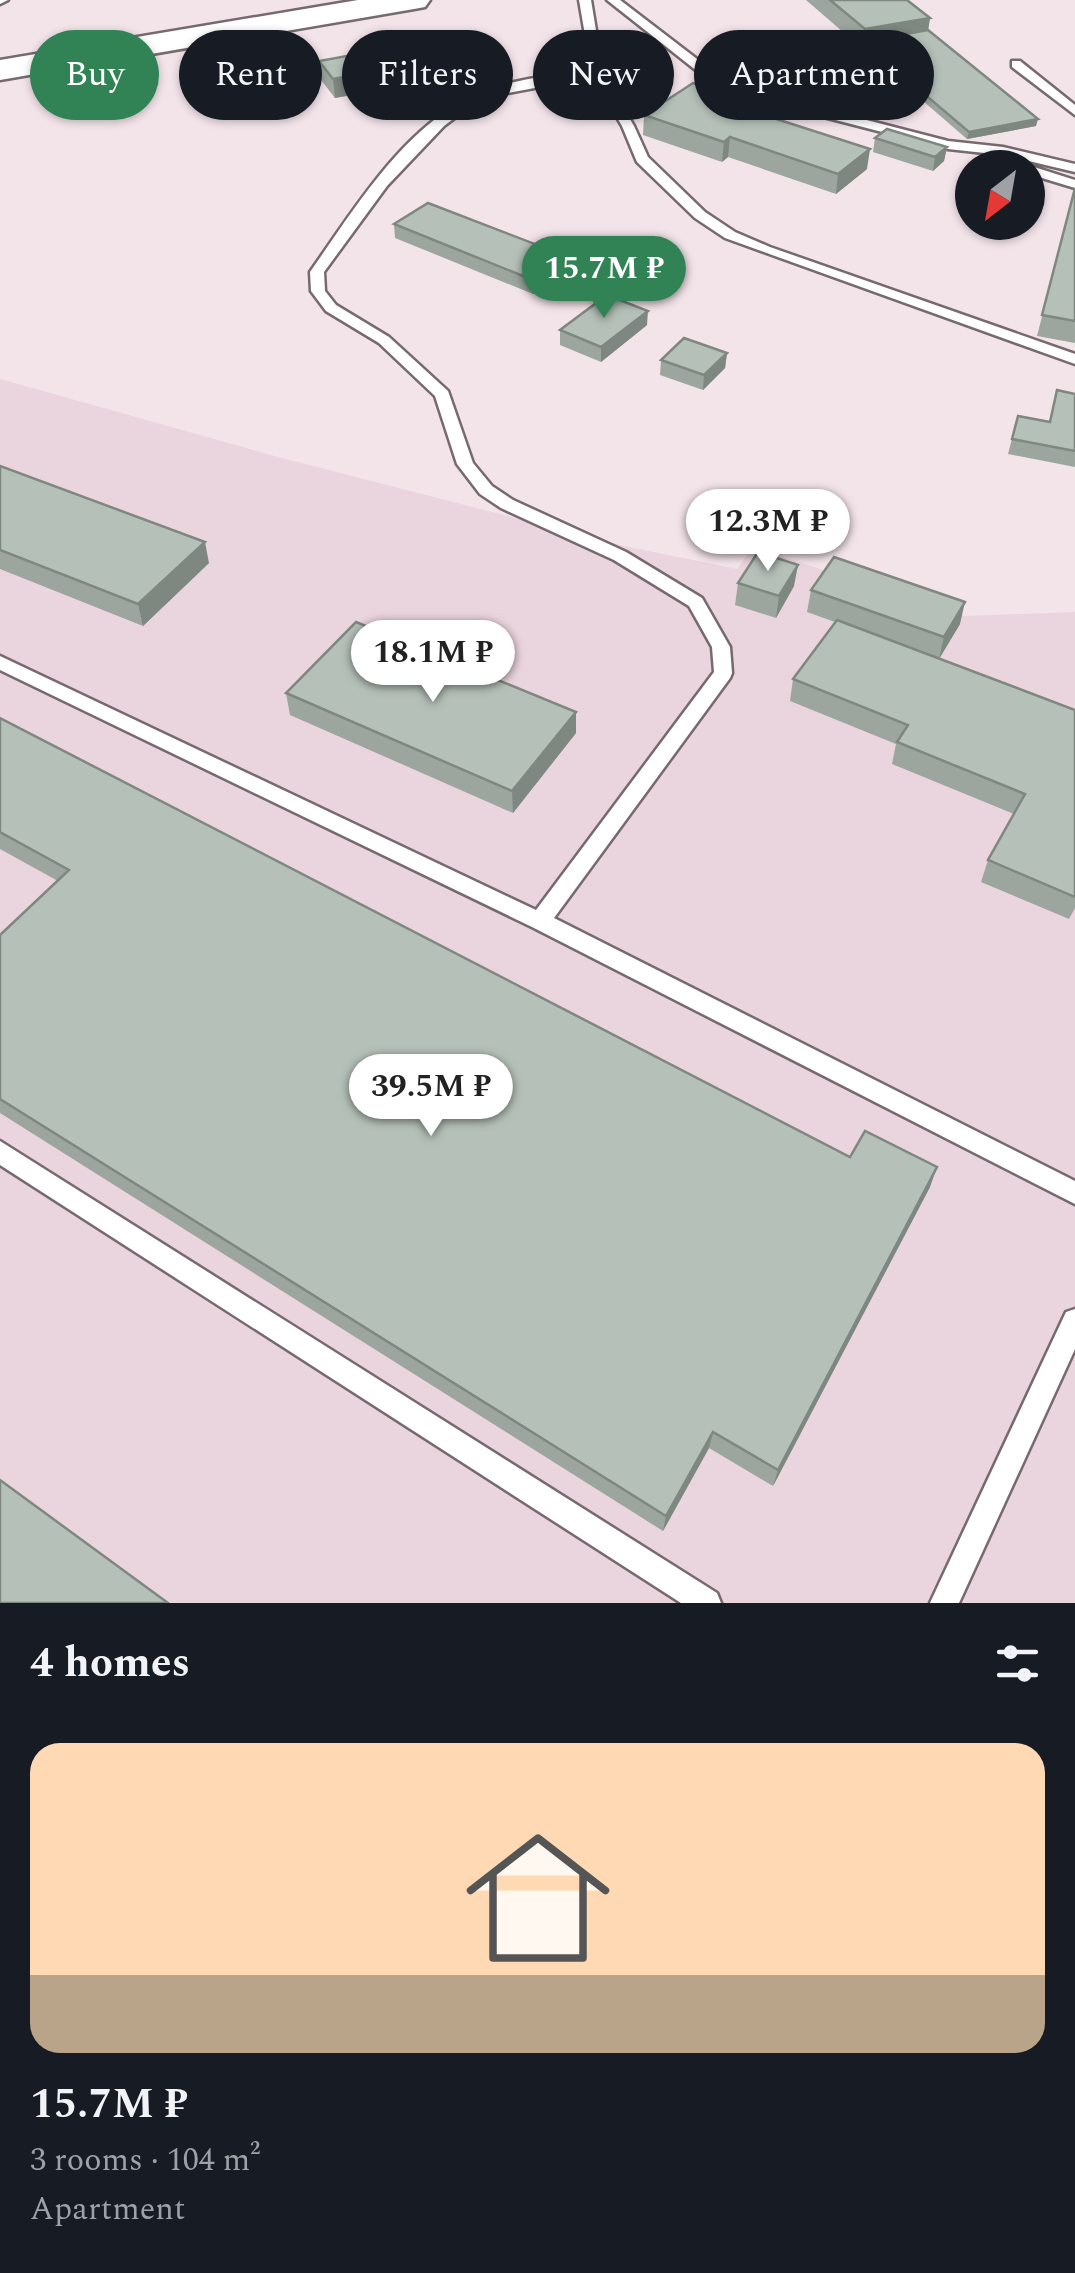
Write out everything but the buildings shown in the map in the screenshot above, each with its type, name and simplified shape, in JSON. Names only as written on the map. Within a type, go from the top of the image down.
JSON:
[{"type":"highway","points":[[0,70],[414,0]]},
{"type":"lane","points":[[585,0],[589,30]]},
{"type":"lane","points":[[613,0],[727,85],[967,150]]},
{"type":"lane","points":[[1016,64],[1075,110]]},
{"type":"lane","points":[[533,83],[462,106],[404,161],[317,272],[318,291],[331,308],[384,340],[442,394],[465,464],[486,490],[506,504],[620,556],[696,602],[721,647],[722,673],[540,920]]},
{"type":"lane","points":[[624,120],[642,159],[690,206],[730,235],[872,290],[1075,358]]},
{"type":"lane","points":[[948,144],[1075,168]]},
{"type":"lane","points":[[1045,174],[1075,184]]},
{"type":"lane","points":[[0,662],[540,920],[1075,1193]]},
{"type":"lane","points":[[0,1152],[707,1603]]},
{"type":"lane","points":[[944,1603],[1075,1321]]},
{"type":"shaded area","points":[[0,379],[278,457],[624,546],[737,569],[753,547],[964,616],[1075,612],[1075,1603],[0,1603]]}]
